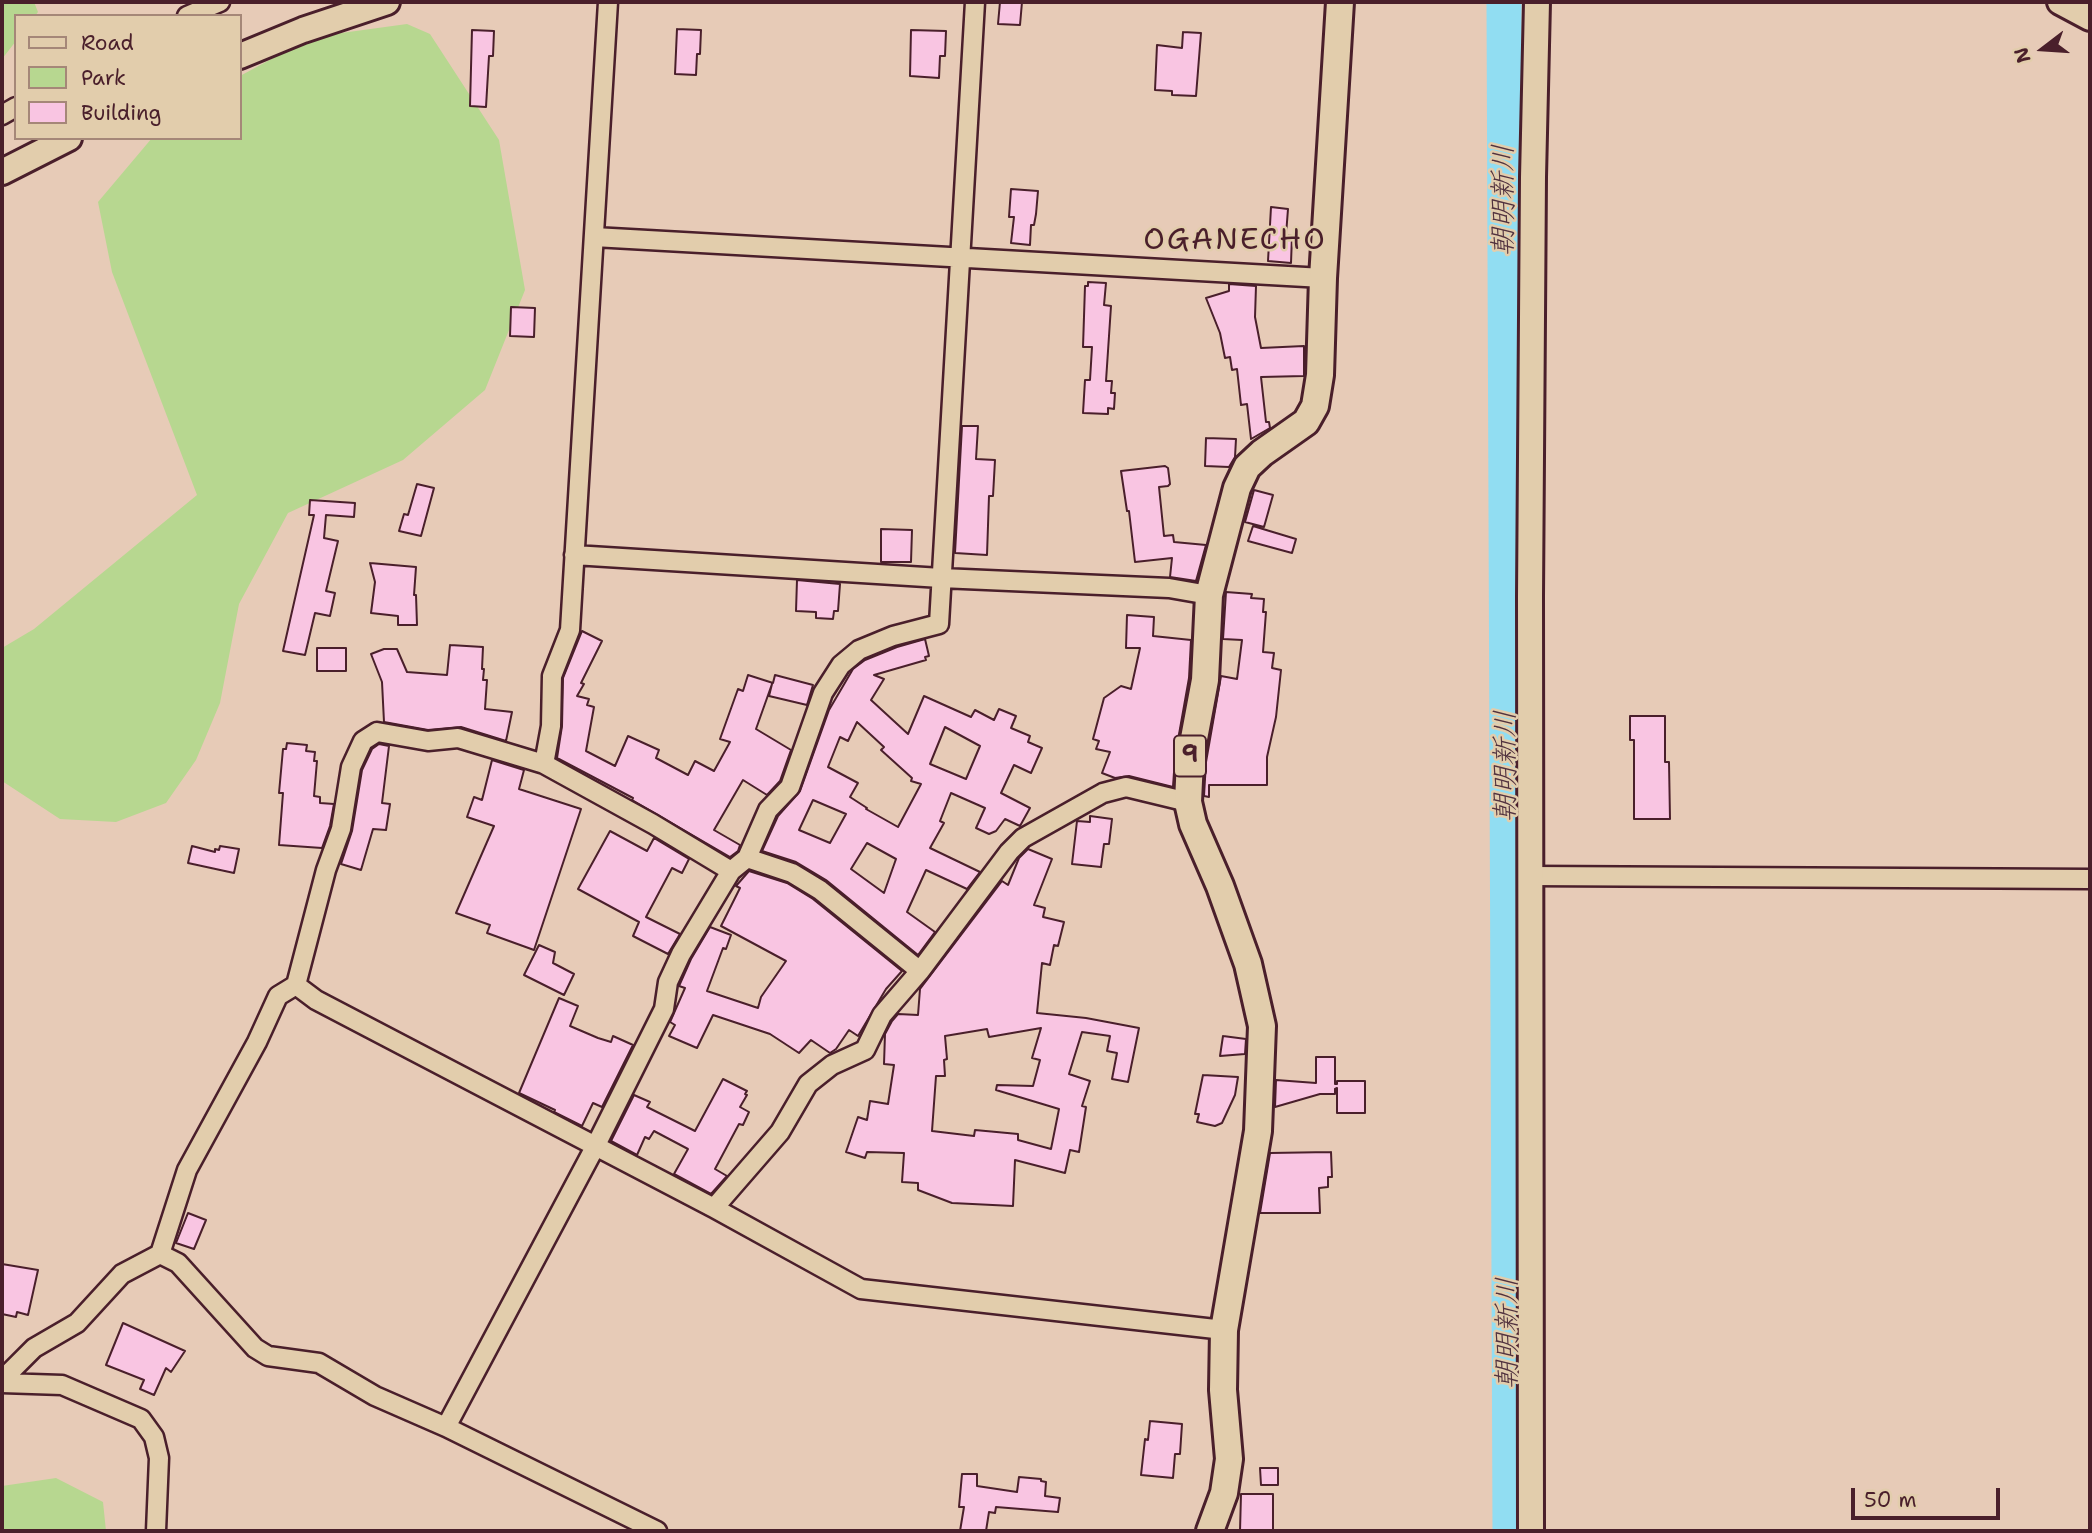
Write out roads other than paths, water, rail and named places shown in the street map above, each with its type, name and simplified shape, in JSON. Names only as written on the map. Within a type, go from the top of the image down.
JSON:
[{"type":"main road","name":"9","points":[[1210,1531],[1224,1493],[1229,1459],[1223,1390],[1224,1330],[1258,1131],[1262,1026],[1248,964],[1220,886],[1193,824],[1188,802],[1190,760],[1205,680],[1209,595],[1237,488],[1247,467],[1306,422],[1315,406],[1320,375],[1339,2]]},
{"type":"street","points":[[192,14],[220,2]]},
{"type":"street","points":[[242,55],[303,30],[387,2]]},
{"type":"street","points":[[544,764],[551,726],[552,676],[570,630],[608,2]]},
{"type":"street","points":[[446,1427],[595,1147],[664,1009],[668,982],[681,954],[731,871],[747,858],[768,810],[790,787],[823,693],[841,665],[859,650],[893,636],[939,624],[975,2]]},
{"type":"street","points":[[1531,1531],[1533,177],[1537,2]]},
{"type":"street","points":[[2060,2],[2090,18]]},
{"type":"street","points":[[2,172],[65,140]]},
{"type":"street","points":[[593,237],[1323,278]]},
{"type":"street","points":[[574,555],[941,578],[1169,588],[1209,595]]},
{"type":"street","points":[[8,1382],[34,1348],[77,1323],[122,1274],[160,1254],[187,1170],[257,1042],[278,996],[296,985],[326,870],[341,829],[351,767],[363,741],[377,732],[428,741],[458,738],[544,764],[731,871]]},
{"type":"street","points":[[714,1208],[780,1132],[808,1084],[832,1065],[865,1050],[882,1015],[920,971],[1009,852],[1023,838],[1103,793],[1126,787],[1188,802]]},
{"type":"street","points":[[747,858],[792,873],[820,890],[920,971]]},
{"type":"street","points":[[1531,876],[2090,879]]},
{"type":"street","points":[[296,985],[317,1000],[714,1208],[861,1289],[1224,1330]]},
{"type":"street","points":[[160,1254],[178,1263],[255,1348],[268,1356],[319,1363],[375,1396],[446,1427],[657,1531]]},
{"type":"street","points":[[8,1382],[62,1385],[141,1419],[154,1437],[159,1458],[156,1531]]},
{"type":"waterway","name":"朝明新川","points":[[1504,2],[1510,1531]]},
{"type":"district","name":"OGANECHO","points":[[1235,241]]}]
